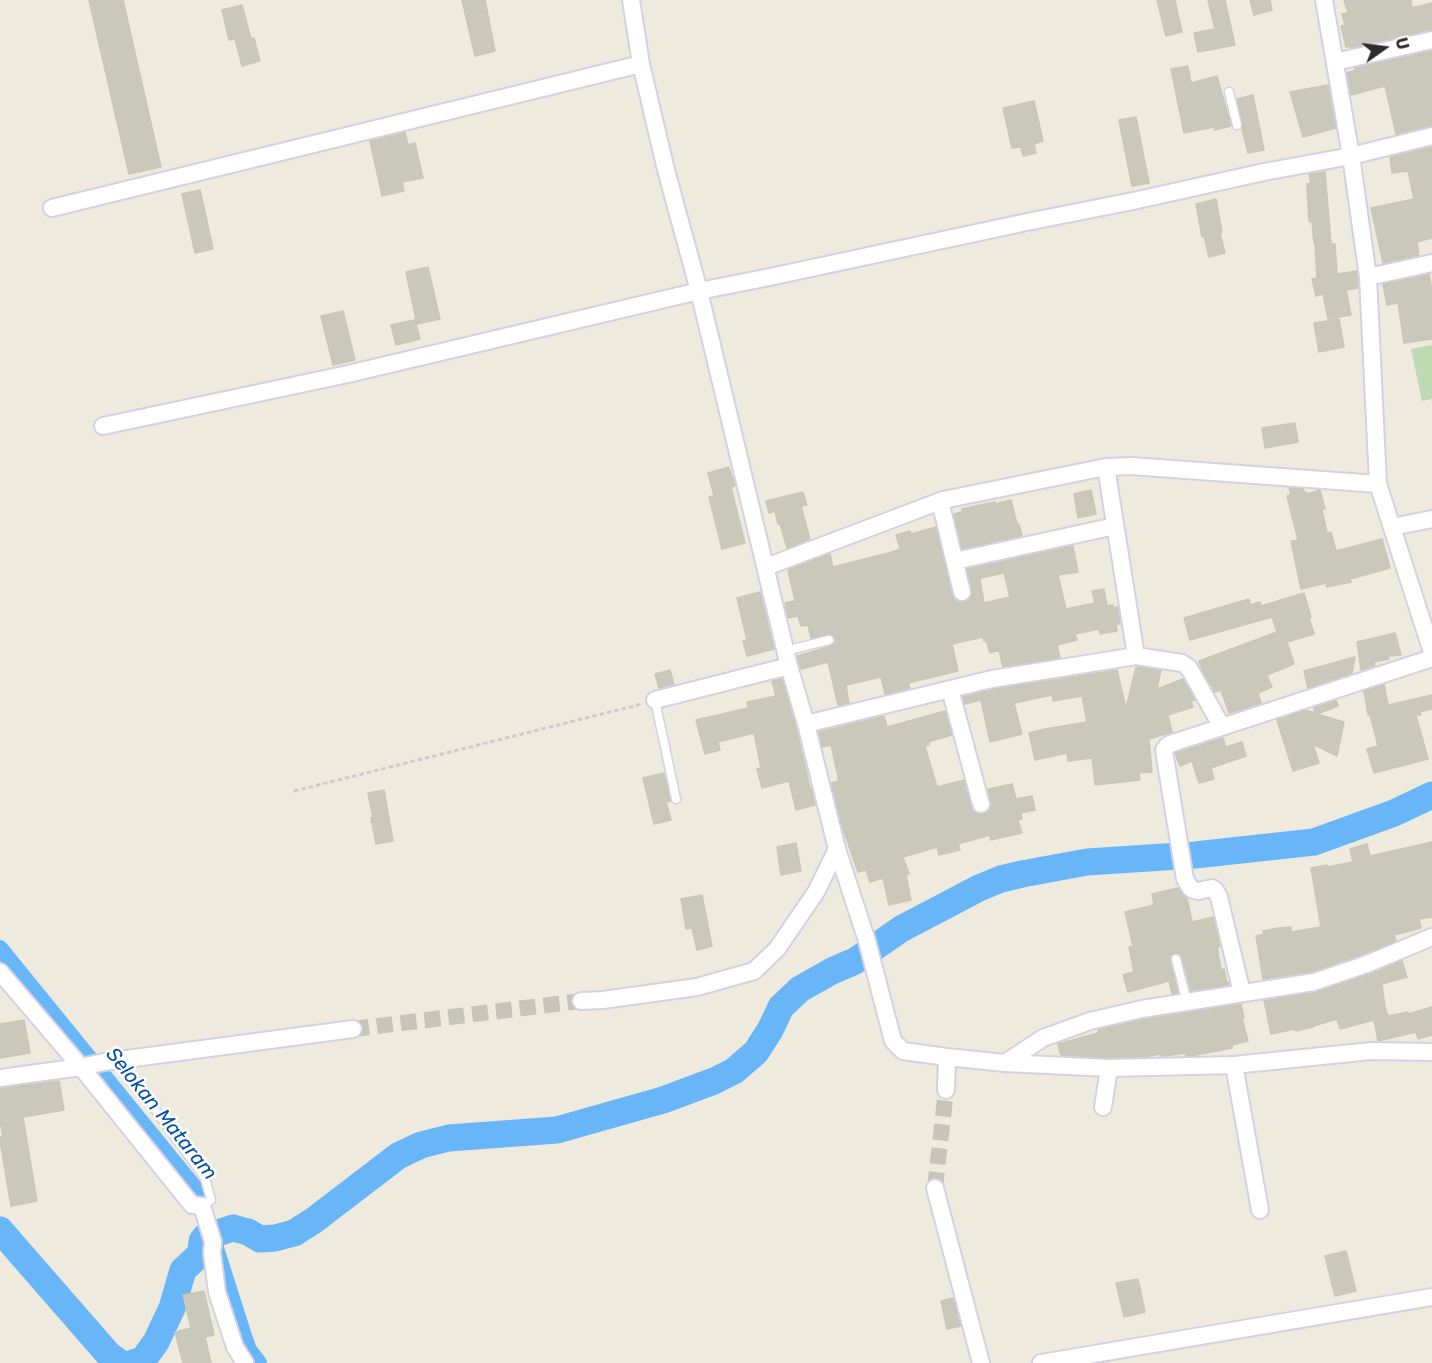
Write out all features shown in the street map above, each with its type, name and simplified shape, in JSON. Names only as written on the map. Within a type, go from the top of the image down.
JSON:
[{"type":"street","points":[[631,0],[641,64],[666,170],[699,291],[787,658],[837,849],[867,941],[893,1041],[903,1051],[947,1057],[1005,1063],[1109,1068],[1234,1065],[1371,1051],[1432,1052]]},
{"type":"street","points":[[1324,0],[1351,156],[1368,277],[1378,484],[1432,651]]},
{"type":"street","points":[[1335,62],[1432,40]]},
{"type":"street","points":[[52,208],[641,64]]},
{"type":"street","points":[[103,426],[348,374],[699,291],[1133,201],[1247,171],[1351,156],[1432,136]]},
{"type":"street","points":[[1368,277],[1432,263]]},
{"type":"street","points":[[766,567],[940,501],[1106,467],[1131,466],[1378,484]]},
{"type":"street","points":[[1106,467],[1136,656]]},
{"type":"street","points":[[940,501],[963,592]]},
{"type":"street","points":[[1392,527],[1432,519]]},
{"type":"street","points":[[955,561],[1115,526]]},
{"type":"street","points":[[806,724],[992,679],[1136,656],[1182,663],[1189,668],[1222,727]]},
{"type":"street","points":[[655,700],[787,658]]},
{"type":"street","points":[[1242,993],[1219,897],[1212,888],[1198,891],[1191,889],[1185,879],[1164,750],[1170,744],[1432,658]]},
{"type":"street","points":[[950,689],[981,804]]},
{"type":"street","points":[[581,1001],[697,987],[754,971],[784,940],[816,892],[837,849]]},
{"type":"street","points":[[1005,1063],[1042,1038],[1090,1021],[1142,1009],[1314,982],[1367,964],[1432,937]]},
{"type":"street","points":[[0,972],[202,1204],[213,1242],[212,1253],[217,1292],[235,1347],[245,1363]]},
{"type":"street","points":[[0,1078],[353,1029]]},
{"type":"street","points":[[946,1090],[947,1057]]},
{"type":"street","points":[[1234,1065],[1260,1209]]},
{"type":"street","points":[[1103,1107],[1109,1068]]},
{"type":"street","points":[[935,1188],[981,1363]]},
{"type":"street","points":[[1041,1363],[1432,1297]]},
{"type":"lane","points":[[1229,92],[1237,125]]},
{"type":"lane","points":[[787,658],[829,640]]},
{"type":"lane","points":[[655,700],[676,800]]},
{"type":"lane","points":[[1176,959],[1187,1002]]},
{"type":"lane","points":[[112,1061],[205,1178],[209,1190],[202,1204]]},
{"type":"path","points":[[294,791],[655,700]]},
{"type":"green space","points":[[1432,345],[1432,399],[1422,401],[1411,349]]},
{"type":"building","points":[[89,0],[123,0],[161,167],[129,174]]},
{"type":"building","points":[[462,0],[485,0],[495,51],[475,56]]},
{"type":"building","points":[[1157,0],[1175,0],[1182,32],[1166,36]]},
{"type":"building","points":[[1208,0],[1225,0],[1235,45],[1198,52],[1194,33],[1215,29]]},
{"type":"building","points":[[1250,0],[1270,0],[1272,10],[1254,15]]},
{"type":"building","points":[[1344,0],[1411,0],[1412,8],[1432,3],[1432,30],[1346,47],[1341,26],[1345,25],[1342,14],[1348,13]]},
{"type":"building","points":[[242,5],[251,39],[254,38],[260,61],[242,66],[235,39],[229,40],[222,10]]},
{"type":"building","points":[[1432,51],[1432,126],[1396,134],[1385,86],[1351,95],[1347,73],[1356,70],[1355,68]]},
{"type":"building","points":[[1188,66],[1191,83],[1217,76],[1231,126],[1184,133],[1171,69]]},
{"type":"building","points":[[1328,85],[1336,128],[1303,137],[1290,92]]},
{"type":"building","points":[[1253,95],[1264,150],[1248,153],[1237,99]]},
{"type":"building","points":[[1034,101],[1043,141],[1034,144],[1036,153],[1023,156],[1021,147],[1012,148],[1003,108]]},
{"type":"building","points":[[1136,117],[1149,183],[1132,186],[1119,120]]},
{"type":"building","points":[[405,132],[408,145],[415,143],[423,178],[402,182],[404,191],[382,196],[370,141]]},
{"type":"building","points":[[1432,147],[1432,238],[1417,242],[1419,255],[1383,263],[1371,208],[1414,199],[1408,171],[1392,173],[1390,157]]},
{"type":"building","points":[[1325,172],[1331,244],[1335,244],[1337,274],[1357,271],[1358,288],[1346,290],[1351,315],[1328,319],[1323,294],[1316,296],[1312,279],[1317,278],[1312,222],[1309,222],[1307,184],[1311,183],[1309,174]]},
{"type":"building","points":[[200,190],[213,249],[195,253],[182,194]]},
{"type":"building","points":[[1216,199],[1225,253],[1209,257],[1204,236],[1202,237],[1196,204]]},
{"type":"building","points":[[428,267],[440,319],[417,324],[406,272]]},
{"type":"building","points":[[1429,274],[1432,290],[1432,339],[1404,343],[1398,303],[1387,305],[1383,284]]},
{"type":"building","points":[[343,311],[355,360],[333,365],[321,316]]},
{"type":"building","points":[[1339,319],[1344,347],[1319,352],[1314,323]]},
{"type":"building","points":[[415,320],[420,339],[396,345],[391,325]]},
{"type":"building","points":[[1295,423],[1298,442],[1265,448],[1262,428]]},
{"type":"building","points":[[729,467],[735,486],[731,487],[745,543],[722,549],[709,497],[714,496],[708,473]]},
{"type":"building","points":[[1289,488],[1303,489],[1307,494],[1320,490],[1325,509],[1322,509],[1327,533],[1331,532],[1336,551],[1382,539],[1390,568],[1350,579],[1351,582],[1327,587],[1326,583],[1301,589],[1291,541],[1298,540],[1287,496],[1291,495]]},
{"type":"building","points":[[1091,490],[1096,514],[1078,518],[1074,494]]},
{"type":"building","points":[[803,492],[807,505],[801,506],[810,539],[787,548],[775,511],[769,513],[766,501]]},
{"type":"building","points":[[1011,500],[1022,536],[962,549],[954,514],[962,512],[962,509]]},
{"type":"building","points":[[936,527],[952,594],[958,602],[969,600],[972,594],[967,569],[1073,546],[1078,572],[1058,575],[1066,609],[1095,603],[1092,591],[1104,589],[1107,606],[1118,607],[1120,624],[1116,624],[1117,631],[1100,634],[1099,629],[1075,634],[1077,640],[1057,645],[1060,658],[1003,667],[999,650],[990,653],[983,637],[952,644],[958,671],[908,683],[910,688],[885,694],[881,677],[846,685],[849,703],[838,705],[828,662],[801,669],[797,656],[831,646],[835,639],[830,634],[811,638],[808,625],[801,626],[798,616],[788,618],[785,603],[795,601],[788,570],[830,554],[833,567],[892,552],[900,549],[896,535],[910,531],[911,534]],"holes":[[[1004,573],[1010,597],[984,603],[980,578]]]},
{"type":"building","points":[[760,592],[774,649],[747,656],[743,641],[747,640],[737,598]]},
{"type":"building","points":[[1304,593],[1314,634],[1287,642],[1294,664],[1267,675],[1272,687],[1258,693],[1261,703],[1229,713],[1221,690],[1215,692],[1199,661],[1277,632],[1272,617],[1190,640],[1184,618],[1249,599],[1250,605],[1260,602],[1261,606]]},
{"type":"building","points":[[1395,633],[1401,655],[1388,656],[1389,659],[1374,662],[1375,666],[1361,670],[1357,642]]},
{"type":"building","points":[[1355,657],[1352,673],[1308,688],[1304,671]]},
{"type":"building","points":[[1136,667],[1161,670],[1157,689],[1183,679],[1195,700],[1191,701],[1193,707],[1168,715],[1172,732],[1149,739],[1152,772],[1139,773],[1140,780],[1095,785],[1092,758],[1068,761],[1067,753],[1035,760],[1029,733],[1087,722],[1082,696],[1053,701],[1052,695],[1014,703],[1022,734],[990,742],[981,700],[965,704],[963,697],[994,689],[1117,670],[1126,708]]},
{"type":"building","points":[[670,670],[674,684],[659,688],[655,674]]},
{"type":"building","points":[[782,679],[815,805],[796,810],[789,781],[762,788],[757,769],[761,768],[754,733],[718,742],[720,750],[705,754],[696,720],[748,708],[747,702],[776,696],[772,681]]},
{"type":"building","points":[[1384,685],[1388,705],[1432,695],[1432,709],[1416,715],[1428,759],[1374,773],[1367,749],[1378,746],[1370,715],[1368,715],[1364,691]]},
{"type":"building","points":[[1336,700],[1338,706],[1317,714],[1344,722],[1337,756],[1313,744],[1319,763],[1293,771],[1277,720],[1306,710],[1315,713],[1314,708]]},
{"type":"building","points":[[945,711],[952,735],[928,742],[929,745],[925,746],[937,787],[964,780],[971,807],[974,812],[983,814],[989,811],[991,806],[988,789],[1012,784],[1016,799],[1032,796],[1035,810],[1021,813],[1022,819],[1018,820],[1022,833],[991,840],[990,835],[958,844],[960,850],[939,855],[937,847],[903,857],[909,874],[906,875],[911,900],[889,905],[883,878],[870,882],[866,870],[858,872],[841,823],[831,783],[839,781],[831,745],[822,747],[819,732],[884,716],[887,727]]},
{"type":"building","points":[[1223,738],[1226,747],[1242,742],[1246,756],[1211,768],[1214,779],[1199,783],[1192,761],[1180,766],[1175,753]]},
{"type":"building","points":[[664,773],[670,801],[666,802],[671,820],[654,824],[643,778]]},
{"type":"building","points":[[384,790],[393,841],[376,844],[368,793]]},
{"type":"building","points":[[1432,842],[1432,917],[1419,919],[1421,928],[1394,935],[1396,941],[1311,972],[1263,979],[1256,936],[1264,934],[1263,931],[1278,928],[1291,927],[1291,932],[1321,927],[1311,868],[1353,862],[1350,849],[1367,844],[1370,856]]},
{"type":"building","points":[[796,843],[801,871],[781,875],[777,847]]},
{"type":"building","points":[[1178,888],[1187,898],[1192,922],[1213,917],[1220,947],[1217,947],[1221,970],[1224,969],[1229,985],[1191,991],[1182,957],[1175,953],[1171,955],[1170,960],[1178,993],[1172,994],[1169,981],[1128,992],[1123,975],[1134,972],[1129,947],[1133,946],[1125,912],[1154,905],[1152,894]]},
{"type":"building","points":[[702,895],[712,946],[697,950],[692,928],[686,929],[681,899]]},
{"type":"building","points":[[1402,961],[1407,977],[1382,984],[1388,1016],[1408,1012],[1408,1014],[1432,1007],[1432,1035],[1418,1039],[1416,1032],[1378,1041],[1374,1020],[1340,1029],[1337,1019],[1296,1031],[1295,1029],[1271,1034],[1264,1000],[1317,992]]},
{"type":"building","points":[[1241,1004],[1248,1041],[1232,1045],[1232,1048],[1186,1056],[1185,1053],[1109,1058],[1061,1055],[1058,1044],[1098,1033],[1098,1030],[1144,1019]]},
{"type":"building","points":[[24,1020],[30,1053],[0,1058],[0,1024]]},
{"type":"building","points":[[59,1081],[64,1110],[23,1117],[37,1201],[11,1206],[0,1140],[0,1137],[3,1137],[0,1120],[0,1088]]},
{"type":"building","points":[[1346,1251],[1356,1291],[1335,1296],[1325,1256]]},
{"type":"building","points":[[1138,1279],[1145,1312],[1124,1317],[1116,1283]]},
{"type":"building","points":[[204,1291],[214,1335],[205,1337],[211,1363],[183,1363],[175,1332],[191,1328],[183,1295]]},
{"type":"building","points":[[953,1298],[961,1326],[947,1329],[941,1301]]},
{"type":"waterway","points":[[133,1363],[143,1360],[156,1342],[172,1308],[183,1270],[198,1256],[205,1237],[233,1228],[248,1232],[260,1239],[294,1233],[398,1156],[421,1145],[449,1138],[557,1130],[663,1100],[714,1081],[734,1071],[756,1052],[781,1007],[800,989],[855,961],[901,929],[979,888],[1001,879],[1087,862],[1195,855],[1314,842],[1394,813],[1432,795]]},
{"type":"waterway","name":"Selokan Mataram","points":[[0,948],[196,1189],[207,1217]]},
{"type":"waterway","points":[[0,1230],[109,1355],[120,1363]]},
{"type":"waterway","name":"Selokan Mataram","points":[[216,1248],[249,1350],[259,1363]]},
{"type":"tunnel","points":[[353,1029],[581,1001]]},
{"type":"tunnel","points":[[935,1188],[946,1090]]}]
